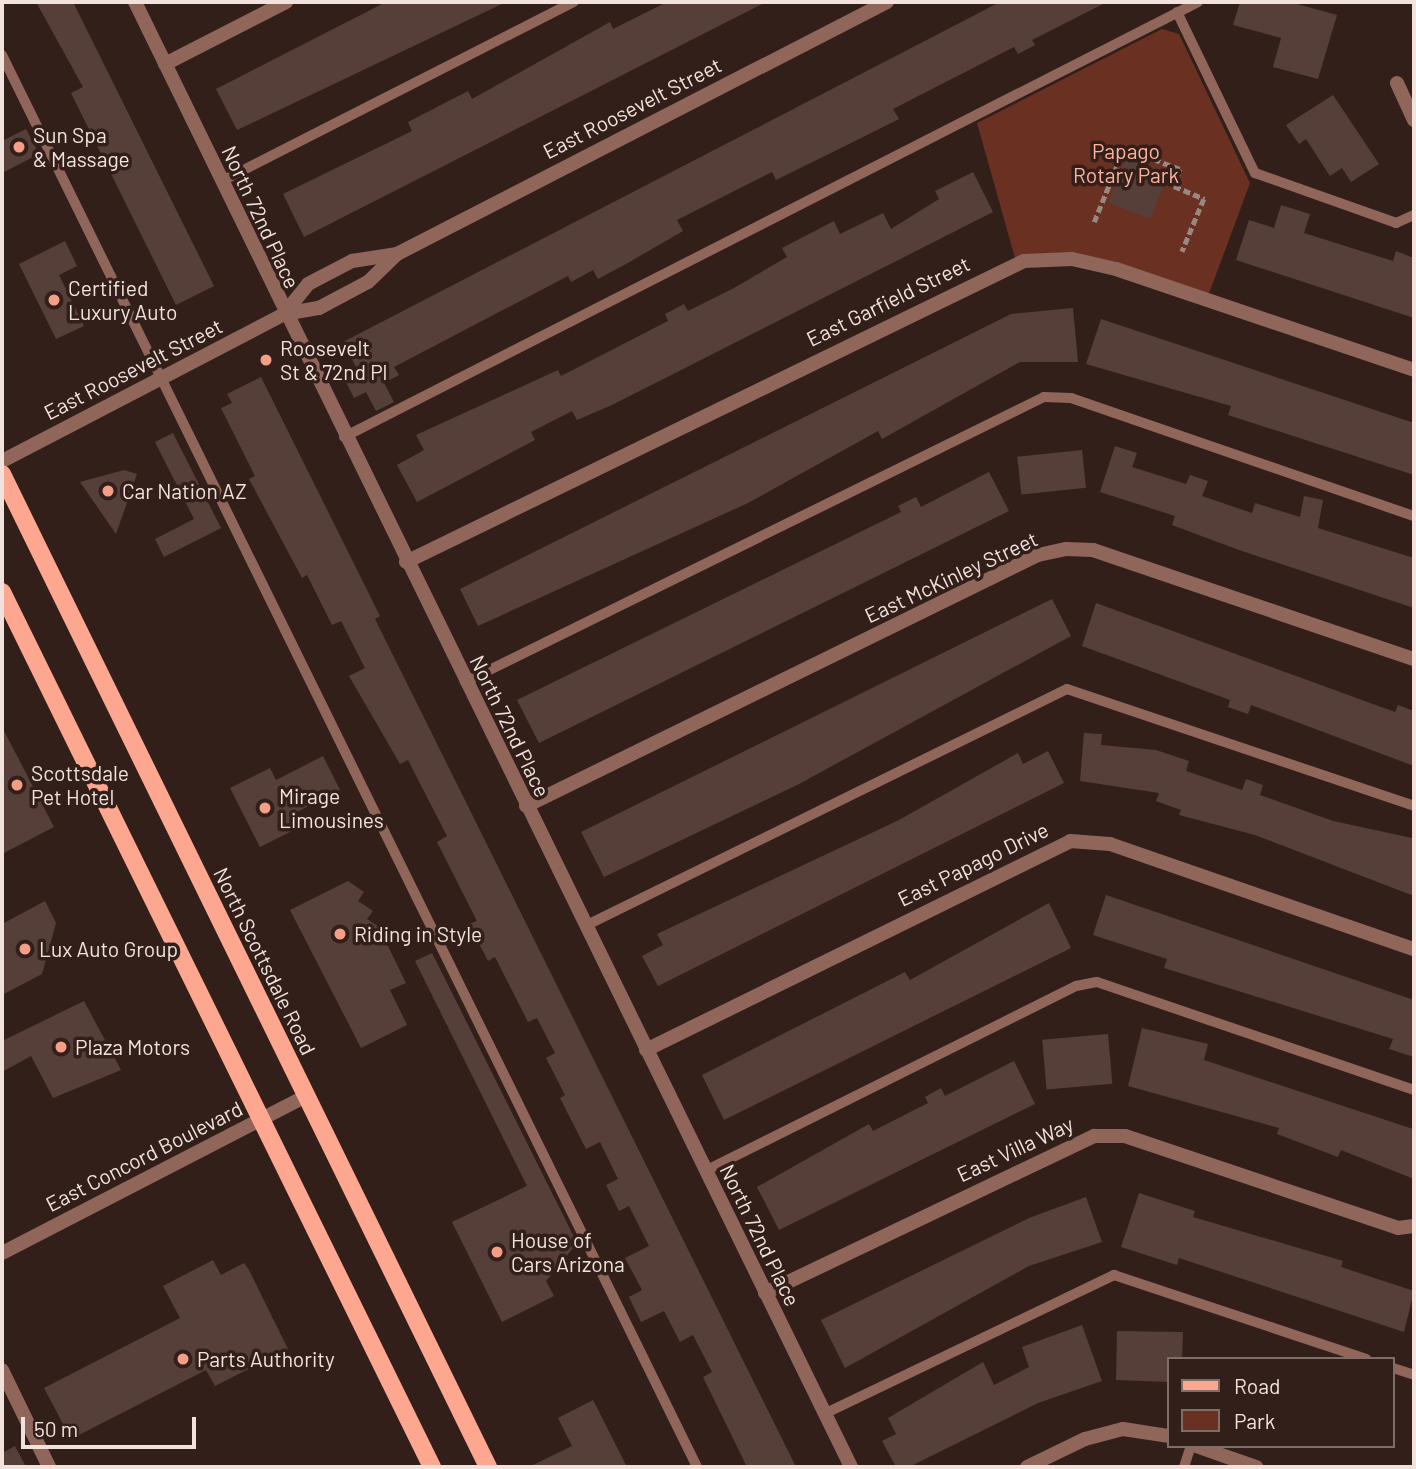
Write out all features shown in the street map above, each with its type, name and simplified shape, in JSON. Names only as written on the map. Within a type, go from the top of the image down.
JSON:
[{"type":"main road","name":"North Scottsdale Road","points":[[2,474],[488,1467]]},
{"type":"main road","points":[[2,592],[432,1467]]},
{"type":"street","name":"North 72nd Place","points":[[135,2],[344,437],[851,1467]]},
{"type":"street","points":[[165,64],[286,2]]},
{"type":"street","name":"East Roosevelt Street","points":[[2,461],[284,314],[319,307],[368,282],[397,254],[887,2]]},
{"type":"street","points":[[1397,83],[1414,120]]},
{"type":"street","name":"East Roosevelt Street","points":[[284,314],[308,284],[352,261],[397,254]]},
{"type":"street","name":"East Garfield Street","points":[[406,562],[1024,261],[1072,259],[1116,269],[1414,370]]},
{"type":"street","name":"East McKinley Street","points":[[526,806],[1038,555],[1066,549],[1093,550],[1414,659]]},
{"type":"street","name":"East Papago Drive","points":[[646,1050],[1070,841],[1110,844],[1414,948]]},
{"type":"street","name":"East Concord Boulevard","points":[[2,1254],[306,1096]]},
{"type":"street","name":"East Villa Way","points":[[765,1293],[1094,1136],[1125,1136],[1398,1228],[1414,1226]]},
{"type":"street","points":[[2,1370],[49,1467]]},
{"type":"street","points":[[1027,1467],[1085,1439],[1123,1429],[1168,1436]]},
{"type":"street","points":[[1200,1448],[1256,1467]]},
{"type":"lane","points":[[222,181],[574,2]]},
{"type":"lane","points":[[344,437],[1198,2]]},
{"type":"lane","points":[[1177,12],[1255,173],[1396,223],[1414,215]]},
{"type":"lane","points":[[2,55],[697,1467]]},
{"type":"lane","points":[[465,682],[1044,397],[1071,398],[1414,516]]},
{"type":"lane","points":[[584,926],[1067,689],[1414,806]]},
{"type":"lane","points":[[705,1171],[1076,986],[1097,982],[1414,1090]]},
{"type":"lane","points":[[824,1414],[1114,1275],[1360,1357]]},
{"type":"lane","points":[[1395,1369],[1414,1375]]},
{"type":"lane","points":[[1184,1467],[1193,1448]]},
{"type":"path","points":[[1094,222],[1124,148],[1180,169],[1174,186],[1204,199],[1182,252]]},
{"type":"green space","name":"Papago Rotary Park","points":[[1162,29],[1179,34],[1250,183],[1207,299],[1073,259],[1017,265],[977,123]]},
{"type":"building","points":[[36,2],[73,2],[214,286],[176,305],[71,93],[83,87]]},
{"type":"building","points":[[386,2],[506,2],[237,130],[216,89]]},
{"type":"building","points":[[667,2],[766,2],[304,237],[283,194],[412,131],[408,122],[468,91],[472,99],[610,22],[613,29]]},
{"type":"building","points":[[1000,2],[1107,2],[1032,40],[1035,45],[1018,54],[1014,47],[893,109],[899,119],[776,180],[772,172],[677,220],[683,231],[598,279],[593,270],[571,282],[568,276],[394,367],[399,375],[384,383],[394,402],[376,411],[366,392],[354,398],[345,380],[359,373],[343,342]]},
{"type":"building","points":[[1240,2],[1290,2],[1337,15],[1318,79],[1273,67],[1281,38],[1233,25]]},
{"type":"building","points":[[1333,95],[1379,164],[1351,182],[1342,168],[1330,176],[1306,139],[1299,144],[1286,125]]},
{"type":"building","name":"Sun Spa & Massage","points":[[26,129],[39,154],[2,173],[2,141]]},
{"type":"building","points":[[1126,157],[1168,173],[1150,219],[1108,203]]},
{"type":"building","points":[[973,172],[993,212],[612,405],[577,420],[572,411],[531,432],[535,440],[417,502],[397,465],[424,450],[416,435],[558,370],[561,376],[668,321],[665,314],[684,304],[688,311],[734,288],[787,257],[782,248],[834,221],[840,234],[883,213],[891,229],[939,199],[935,191]]},
{"type":"building","points":[[1281,205],[1310,214],[1304,233],[1393,261],[1396,251],[1414,258],[1414,318],[1236,260],[1249,220],[1274,228]]},
{"type":"building","name":"Certified Luxury Auto","points":[[65,241],[77,266],[59,275],[84,326],[56,339],[19,264]]},
{"type":"building","points":[[1073,308],[1078,362],[1020,362],[882,439],[878,431],[748,503],[478,626],[460,589],[1011,314]]},
{"type":"building","points":[[1101,319],[1414,423],[1414,475],[1228,415],[1231,406],[1086,364]]},
{"type":"building","points":[[261,377],[380,616],[375,619],[796,1467],[747,1467],[703,1377],[712,1372],[693,1335],[680,1342],[664,1311],[641,1322],[629,1297],[642,1290],[625,1258],[649,1246],[629,1206],[619,1211],[606,1185],[618,1179],[600,1142],[586,1149],[560,1098],[565,1095],[546,1058],[555,1053],[537,1018],[528,1022],[495,957],[488,961],[469,924],[477,921],[437,842],[447,836],[408,760],[400,764],[349,676],[365,668],[341,621],[332,625],[307,575],[302,578],[249,479],[255,476],[221,408],[232,403],[227,394]]},
{"type":"building","points":[[173,433],[221,528],[164,557],[155,539],[194,519],[155,442]]},
{"type":"building","points":[[1115,446],[1137,453],[1132,467],[1186,484],[1190,475],[1208,481],[1202,496],[1252,513],[1255,503],[1300,517],[1304,496],[1323,500],[1318,528],[1414,558],[1414,608],[1239,550],[1172,525],[1175,516],[1100,492]]},
{"type":"building","points":[[1082,450],[1086,488],[1021,495],[1017,457]]},
{"type":"building","name":"Car Nation AZ","points":[[124,470],[137,474],[116,534],[80,482]]},
{"type":"building","points":[[989,472],[1009,511],[539,743],[517,700],[901,512],[898,506],[916,497],[921,507]]},
{"type":"building","points":[[1052,599],[1071,636],[799,784],[604,877],[581,832]]},
{"type":"building","points":[[1096,603],[1395,712],[1398,705],[1414,711],[1414,766],[1251,705],[1248,714],[1228,707],[1230,700],[1082,646]]},
{"type":"building","name":"Scottsdale Pet Hotel","points":[[2,727],[54,827],[2,854]]},
{"type":"building","points":[[1084,733],[1102,734],[1101,745],[1156,750],[1189,761],[1186,771],[1242,790],[1246,779],[1263,785],[1260,795],[1333,821],[1412,838],[1414,896],[1255,835],[1179,815],[1181,810],[1156,801],[1159,793],[1080,781]]},
{"type":"building","points":[[1048,751],[1064,783],[658,986],[642,956],[663,945],[657,934],[899,820],[1018,753],[1023,764]]},
{"type":"building","points":[[323,756],[340,790],[293,814],[300,827],[260,847],[230,788],[270,768],[276,780]]},
{"type":"building","name":"Riding in Style","points":[[348,881],[364,892],[358,901],[373,911],[367,919],[382,929],[376,938],[388,946],[406,983],[390,990],[407,1025],[361,1048],[290,910]]},
{"type":"building","points":[[1106,895],[1414,1000],[1414,1057],[1389,1049],[1393,1039],[1164,968],[1167,959],[1093,935]]},
{"type":"building","name":"Lux Auto Group","points":[[45,901],[56,923],[42,974],[2,995],[2,924]]},
{"type":"building","points":[[1049,903],[1071,948],[724,1120],[702,1075],[905,972],[910,980]]},
{"type":"building","points":[[432,953],[577,1243],[546,1281],[554,1296],[502,1322],[452,1222],[527,1186],[415,961]]},
{"type":"building","name":"Plaza Motors","points":[[84,1001],[121,1070],[53,1098],[31,1056],[2,1072],[2,1041]]},
{"type":"building","points":[[1142,1028],[1208,1044],[1204,1060],[1413,1129],[1414,1179],[1341,1150],[1338,1157],[1277,1134],[1279,1128],[1128,1086]]},
{"type":"building","points":[[1108,1034],[1112,1084],[1047,1090],[1042,1040]]},
{"type":"building","points":[[1014,1061],[1035,1104],[779,1230],[757,1187],[869,1124],[873,1131],[928,1103],[925,1097],[941,1088],[945,1096]]},
{"type":"building","points":[[1139,1193],[1195,1211],[1193,1217],[1343,1261],[1341,1267],[1414,1291],[1404,1332],[1179,1258],[1177,1265],[1121,1247]]},
{"type":"building","points":[[1086,1197],[1102,1242],[1029,1266],[845,1368],[821,1320],[1029,1218]]},
{"type":"building","name":"Parts Authority","points":[[213,1260],[221,1275],[244,1263],[288,1349],[215,1386],[206,1370],[71,1439],[44,1388],[180,1318],[163,1286]]},
{"type":"building","points":[[1082,1325],[1102,1381],[1038,1403],[909,1467],[896,1467],[882,1441],[896,1434],[888,1418],[983,1362],[994,1385],[1029,1367],[1022,1347]]},
{"type":"building","points":[[1117,1331],[1183,1332],[1182,1357],[1168,1357],[1168,1382],[1116,1380]]},
{"type":"building","points":[[593,1400],[627,1467],[529,1467],[572,1446],[558,1418]]},
{"type":"building","points":[[15,1446],[26,1467],[2,1467],[2,1453]]},
{"type":"place","name":"Sun Spa & Massage","points":[[19,147]]},
{"type":"place","name":"Certified Luxury Auto","points":[[54,300]]},
{"type":"place","name":"Roosevelt St & 72nd Pl","points":[[266,360]]},
{"type":"place","name":"Car Nation AZ","points":[[108,491]]},
{"type":"place","name":"Scottsdale Pet Hotel","points":[[17,785]]},
{"type":"place","name":"Mirage Limousines","points":[[265,808]]},
{"type":"place","name":"Riding in Style","points":[[340,934]]},
{"type":"place","name":"Lux Auto Group","points":[[25,949]]},
{"type":"place","name":"Plaza Motors","points":[[61,1047]]},
{"type":"place","name":"House of Cars Arizona","points":[[497,1252]]},
{"type":"place","name":"Parts Authority","points":[[183,1359]]}]
